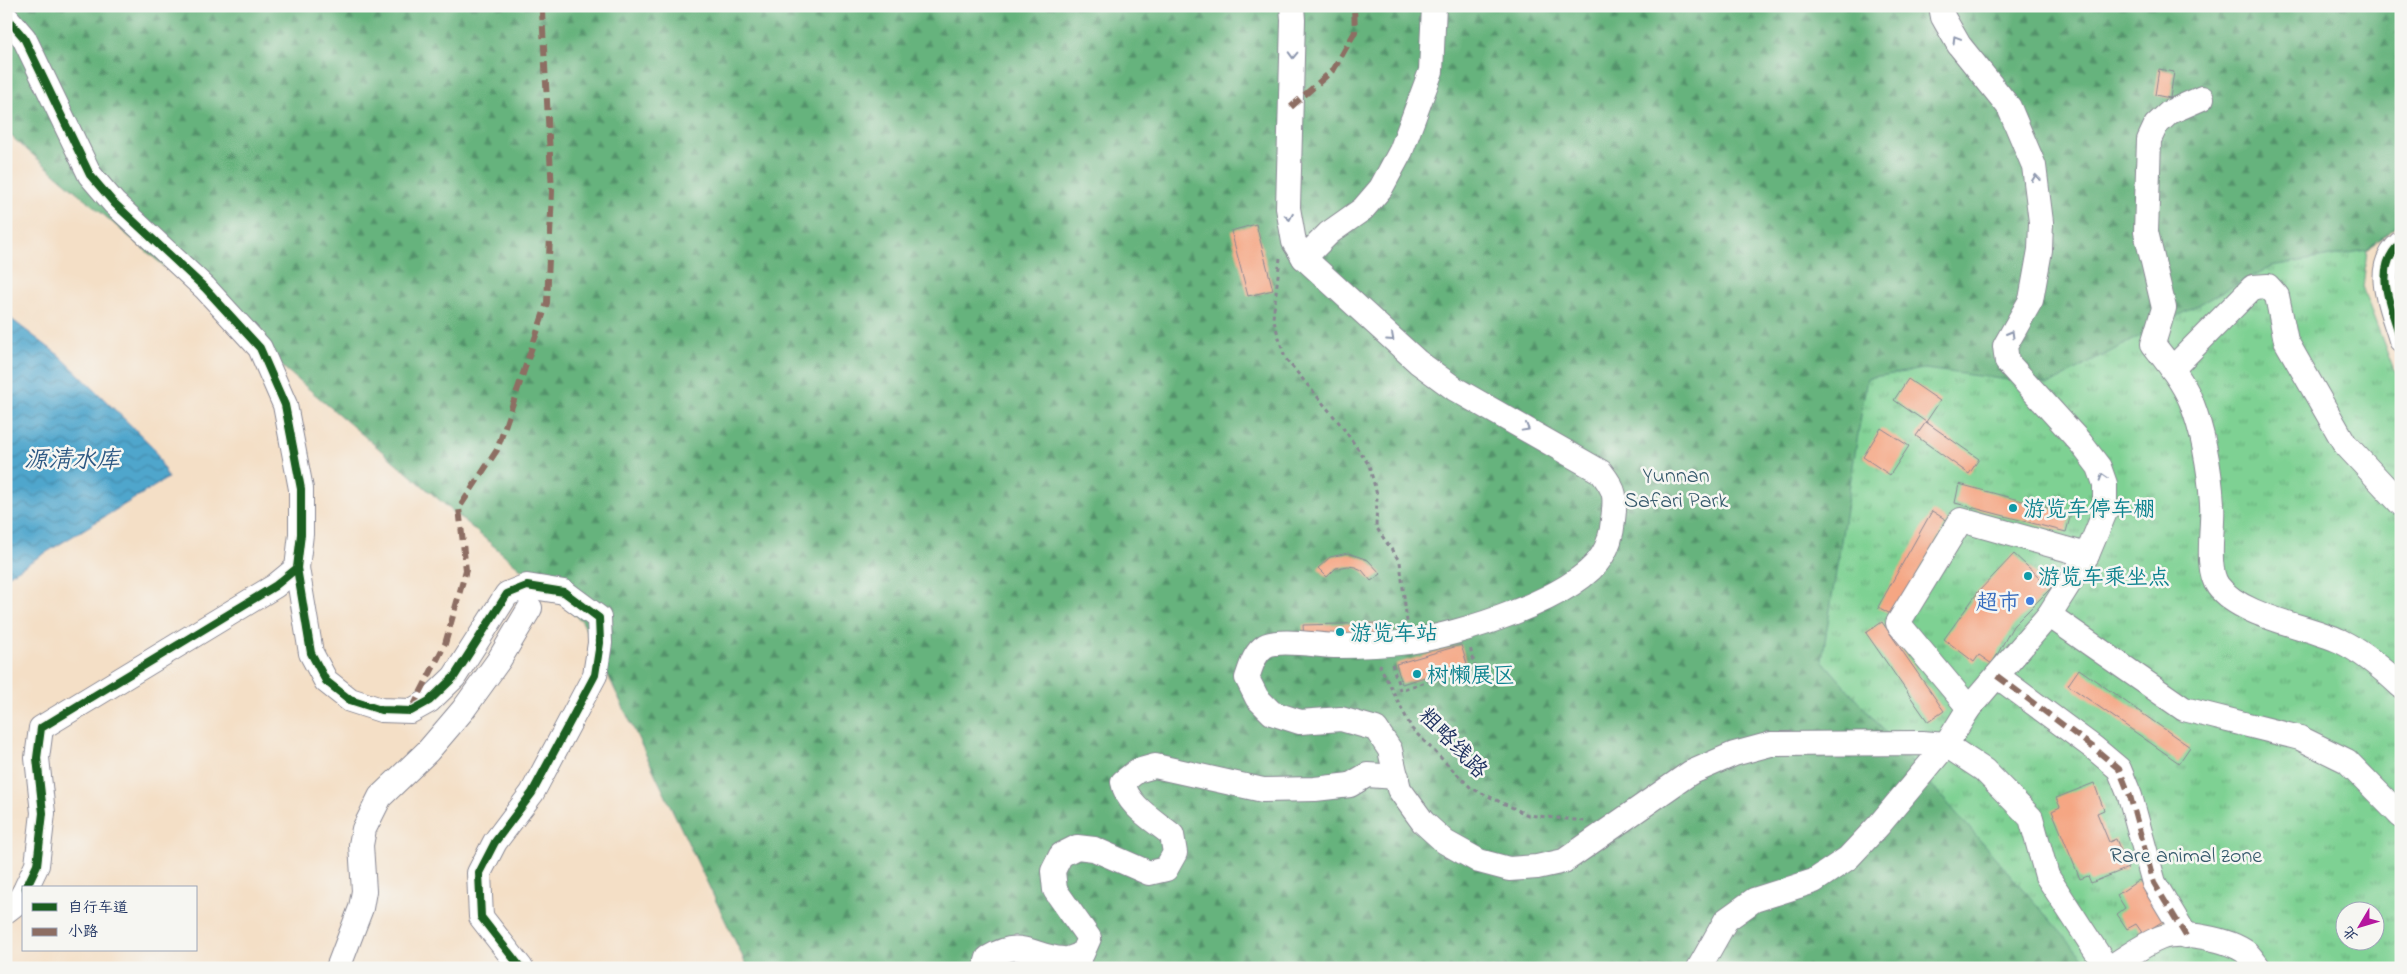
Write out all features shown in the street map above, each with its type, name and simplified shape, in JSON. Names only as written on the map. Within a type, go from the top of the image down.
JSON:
[{"type":"street","points":[[1292,6],[1294,20],[1288,208],[1294,242],[1304,258],[1418,362],[1455,389],[1601,472],[1614,488],[1612,534],[1602,557],[1577,580],[1534,605],[1465,629],[1400,642],[1337,646],[1291,642],[1266,646],[1254,658],[1247,678],[1257,698],[1272,713],[1300,722],[1341,718],[1376,729],[1390,750],[1400,789],[1423,822],[1445,842],[1479,861],[1508,869],[1537,868],[1564,861],[1690,773],[1734,754],[1771,744],[1922,743],[1946,745],[1984,770],[2031,818],[2047,876],[2108,968],[2162,937],[2186,936],[2197,936],[2232,945],[2247,953],[2259,968]]},
{"type":"street","points":[[1304,258],[1329,232],[1363,209],[1381,188],[1401,151],[1431,71],[1434,6]]},
{"type":"street","points":[[1699,968],[1726,920],[1754,900],[1814,881],[1848,858],[1879,825],[1946,745],[1969,708],[2049,615],[2087,555],[2105,512],[2105,484],[2099,467],[2080,442],[2007,362],[2005,346],[2031,300],[2040,250],[2041,222],[2034,166],[2008,108],[1960,45],[1943,17],[1941,6]]},
{"type":"street","points":[[6,17],[24,38],[90,175],[114,203],[206,288],[260,348],[285,405],[301,489],[301,534],[297,568],[311,653],[326,681],[350,700],[381,710],[411,711],[429,700],[454,677],[507,594],[527,586],[564,592],[598,618],[600,642],[596,675],[532,793],[495,842],[479,873],[481,917],[521,968]]},
{"type":"street","points":[[2202,98],[2170,112],[2156,125],[2149,140],[2146,232],[2164,308],[2153,344],[2172,369],[2191,400],[2204,444],[2212,505],[2210,549],[2216,584],[2229,599],[2340,642],[2379,666],[2401,686]]},
{"type":"street","points":[[2401,243],[2393,249],[2385,267],[2384,282],[2401,340]]},
{"type":"street","points":[[2172,369],[2253,287],[2268,286],[2277,296],[2286,341],[2345,444],[2401,504]]},
{"type":"street","points":[[1969,708],[1898,623],[1962,520],[2087,555]]},
{"type":"street","points":[[27,886],[37,865],[43,814],[36,758],[41,728],[275,586],[297,568]]},
{"type":"street","points":[[338,968],[361,908],[364,891],[361,846],[364,828],[380,797],[428,752],[463,710],[499,660],[530,608]]},
{"type":"street","points":[[2049,615],[2184,709],[2300,738],[2347,761],[2401,816]]},
{"type":"street","points":[[1996,676],[2094,748],[2119,769],[2130,796],[2154,883],[2186,936]]},
{"type":"street","points":[[985,968],[988,958],[1003,949],[1024,949],[1064,960],[1082,954],[1089,938],[1055,890],[1053,871],[1061,855],[1077,847],[1094,849],[1149,873],[1166,869],[1175,853],[1172,835],[1133,804],[1125,793],[1123,782],[1138,771],[1154,766],[1263,790],[1315,789],[1350,785],[1367,775],[1397,777]]},
{"type":"street","points":[[6,911],[20,901],[22,896]]},
{"type":"path","points":[[1280,257],[1273,318],[1286,358],[1341,425],[1369,465],[1377,495],[1376,528],[1400,562],[1400,642],[1392,664],[1400,690],[1475,667],[1465,629]]},
{"type":"green space","points":[[6,6],[2401,6],[2401,222],[2367,250],[2271,266],[2048,385],[1924,369],[1867,378],[1822,660],[2092,968],[748,968],[582,621],[6,132]]},
{"type":"green space","name":"Yunnan Safari Park","points":[[2401,6],[2401,222],[2367,250],[2363,289],[2401,389],[2401,968],[1323,968],[1110,506]]},
{"type":"water","name":"源清水库","points":[[6,315],[60,356],[154,448],[168,478],[6,577]]},
{"type":"building","points":[[2159,69],[2174,72],[2170,98],[2155,95]]},
{"type":"building","points":[[1256,224],[1273,290],[1248,296],[1231,231]]},
{"type":"building","points":[[1908,379],[1940,401],[1926,422],[1894,400]]},
{"type":"building","points":[[1926,422],[1979,459],[1969,474],[1916,436]]},
{"type":"building","points":[[1881,428],[1909,446],[1890,475],[1863,457]]},
{"type":"building","name":"游览车停车棚","points":[[1959,484],[2071,514],[2066,532],[1955,503]]},
{"type":"building","points":[[1932,511],[1948,521],[1894,616],[1878,607]]},
{"type":"building","points":[[1348,553],[1368,560],[1381,574],[1371,581],[1362,570],[1348,566],[1336,568],[1327,577],[1318,568],[1330,557]]},
{"type":"building","points":[[2014,554],[2051,588],[2013,626],[1992,664],[1979,655],[1974,662],[1944,639],[1978,592]]},
{"type":"building","points":[[1882,622],[1944,711],[1928,722],[1866,633]]},
{"type":"building","name":"游览车站","points":[[1377,623],[1378,639],[1304,642],[1303,625]]},
{"type":"building","name":"树懒展区","points":[[1461,645],[1467,664],[1402,684],[1396,664]]},
{"type":"building","points":[[2079,669],[2190,747],[2179,763],[2068,685]]},
{"type":"building","points":[[2094,783],[2104,810],[2097,813],[2109,842],[2116,839],[2128,868],[2091,883],[2088,876],[2080,879],[2052,811],[2060,807],[2056,798]]},
{"type":"building","points":[[2139,880],[2166,919],[2143,934],[2136,924],[2127,929],[2117,914],[2125,908],[2117,895]]},
{"type":"marked path","points":[[412,709],[445,644],[466,570],[459,508],[497,450],[547,303],[552,191],[542,12],[540,6]]},
{"type":"marked path","points":[[1291,107],[1334,69],[1355,32],[1354,6]]},
{"type":"marked path","points":[[1997,676],[2094,748],[2119,769],[2130,796],[2154,883],[2186,936]]},
{"type":"cycle path","points":[[6,17],[24,38],[90,175],[114,203],[205,288],[260,348],[285,405],[301,489],[301,534],[297,568],[275,586],[41,728],[37,758],[43,813],[37,865],[27,886]]},
{"type":"cycle path","points":[[2401,243],[2392,253],[2385,277],[2389,302],[2401,340]]},
{"type":"cycle path","points":[[297,568],[311,653],[326,681],[350,700],[381,710],[411,711],[429,701],[454,677],[507,594],[527,586],[564,592],[599,618],[600,643],[595,675],[532,793],[495,842],[479,873],[481,917],[521,968]]},
{"type":"place","name":"游览车停车棚","points":[[2013,508]]},
{"type":"place","name":"游览车乘坐点","points":[[2028,576]]},
{"type":"place","name":"超市","points":[[2030,601]]},
{"type":"place","name":"游览车站","points":[[1340,632]]},
{"type":"place","name":"树懒展区","points":[[1417,674]]},
{"type":"park label","name":"Rare animal zone","points":[[2186,854]]}]
